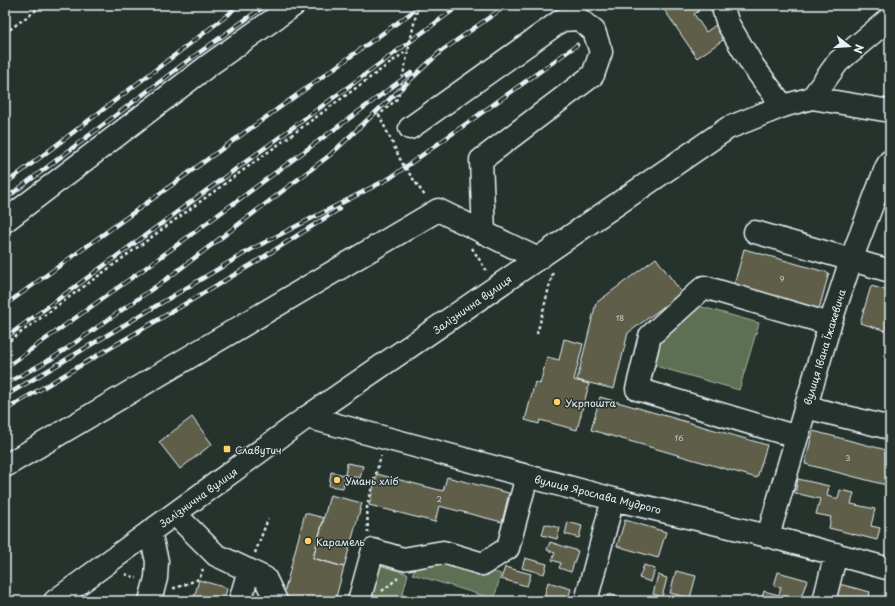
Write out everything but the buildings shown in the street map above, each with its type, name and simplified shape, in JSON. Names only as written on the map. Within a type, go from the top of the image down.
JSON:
[{"type":"street","points":[[5,221],[209,65],[294,5]]},
{"type":"street","points":[[722,5],[728,24],[753,66],[783,106]]},
{"type":"street","points":[[890,18],[838,62],[812,98],[890,111]]},
{"type":"street","points":[[410,128],[562,20],[579,19],[594,31],[601,52],[593,75],[481,160],[484,233]]},
{"type":"street","name":"Залізнична вулиця","points":[[55,601],[307,418],[546,265],[728,128],[754,116],[812,98]]},
{"type":"street","name":"вулиця Івана Їжакевича","points":[[768,536],[830,324],[851,260],[890,161]]},
{"type":"street","points":[[5,466],[438,210],[546,265]]},
{"type":"street","points":[[754,232],[890,271]]},
{"type":"street","points":[[797,437],[637,388],[650,336],[704,287],[830,324]]},
{"type":"street","points":[[806,407],[890,428]]},
{"type":"street","name":"вулиця Ярослава Мудрого","points":[[307,418],[527,476],[768,536],[890,569]]},
{"type":"street","points":[[359,601],[372,550],[403,559],[442,552],[483,564],[508,548],[527,476]]},
{"type":"street","points":[[586,601],[613,498]]},
{"type":"street","points":[[175,514],[216,555],[265,578],[276,601]]},
{"type":"street","points":[[150,532],[157,561],[156,578],[150,601]]},
{"type":"street","points":[[824,601],[836,554]]},
{"type":"street","points":[[240,601],[249,570]]},
{"type":"path","points":[[5,34],[43,5]]},
{"type":"path","points":[[5,344],[408,50]]},
{"type":"path","points":[[537,334],[546,265]]},
{"type":"path","points":[[368,534],[367,505],[383,450]]},
{"type":"path","points":[[249,570],[268,519]]},
{"type":"green space","points":[[695,305],[759,323],[739,390],[652,365],[659,340]]},
{"type":"green space","points":[[438,555],[501,574],[494,599],[412,574],[417,565]]},
{"type":"green space","points":[[376,564],[408,574],[401,601],[371,601],[365,599]]},
{"type":"railway","points":[[5,184],[229,14],[237,5]]},
{"type":"railway","points":[[5,199],[186,62],[266,5]]},
{"type":"railway","points":[[5,305],[422,5]]},
{"type":"railway","points":[[5,338],[460,5]]},
{"type":"railway","points":[[5,384],[53,358],[168,278],[330,155],[440,52],[507,5]]},
{"type":"railway","points":[[5,396],[250,250],[390,178],[577,45]]},
{"type":"railway","points":[[5,368],[151,264],[411,73]]},
{"type":"railway","points":[[5,410],[251,265],[339,209]]},
{"type":"place","name":"Укрпошта","points":[[557,402]]},
{"type":"place","name":"Славутич","points":[[227,449]]},
{"type":"place","name":"Умань хліб","points":[[337,480]]},
{"type":"place","name":"Карамель","points":[[308,541]]}]
